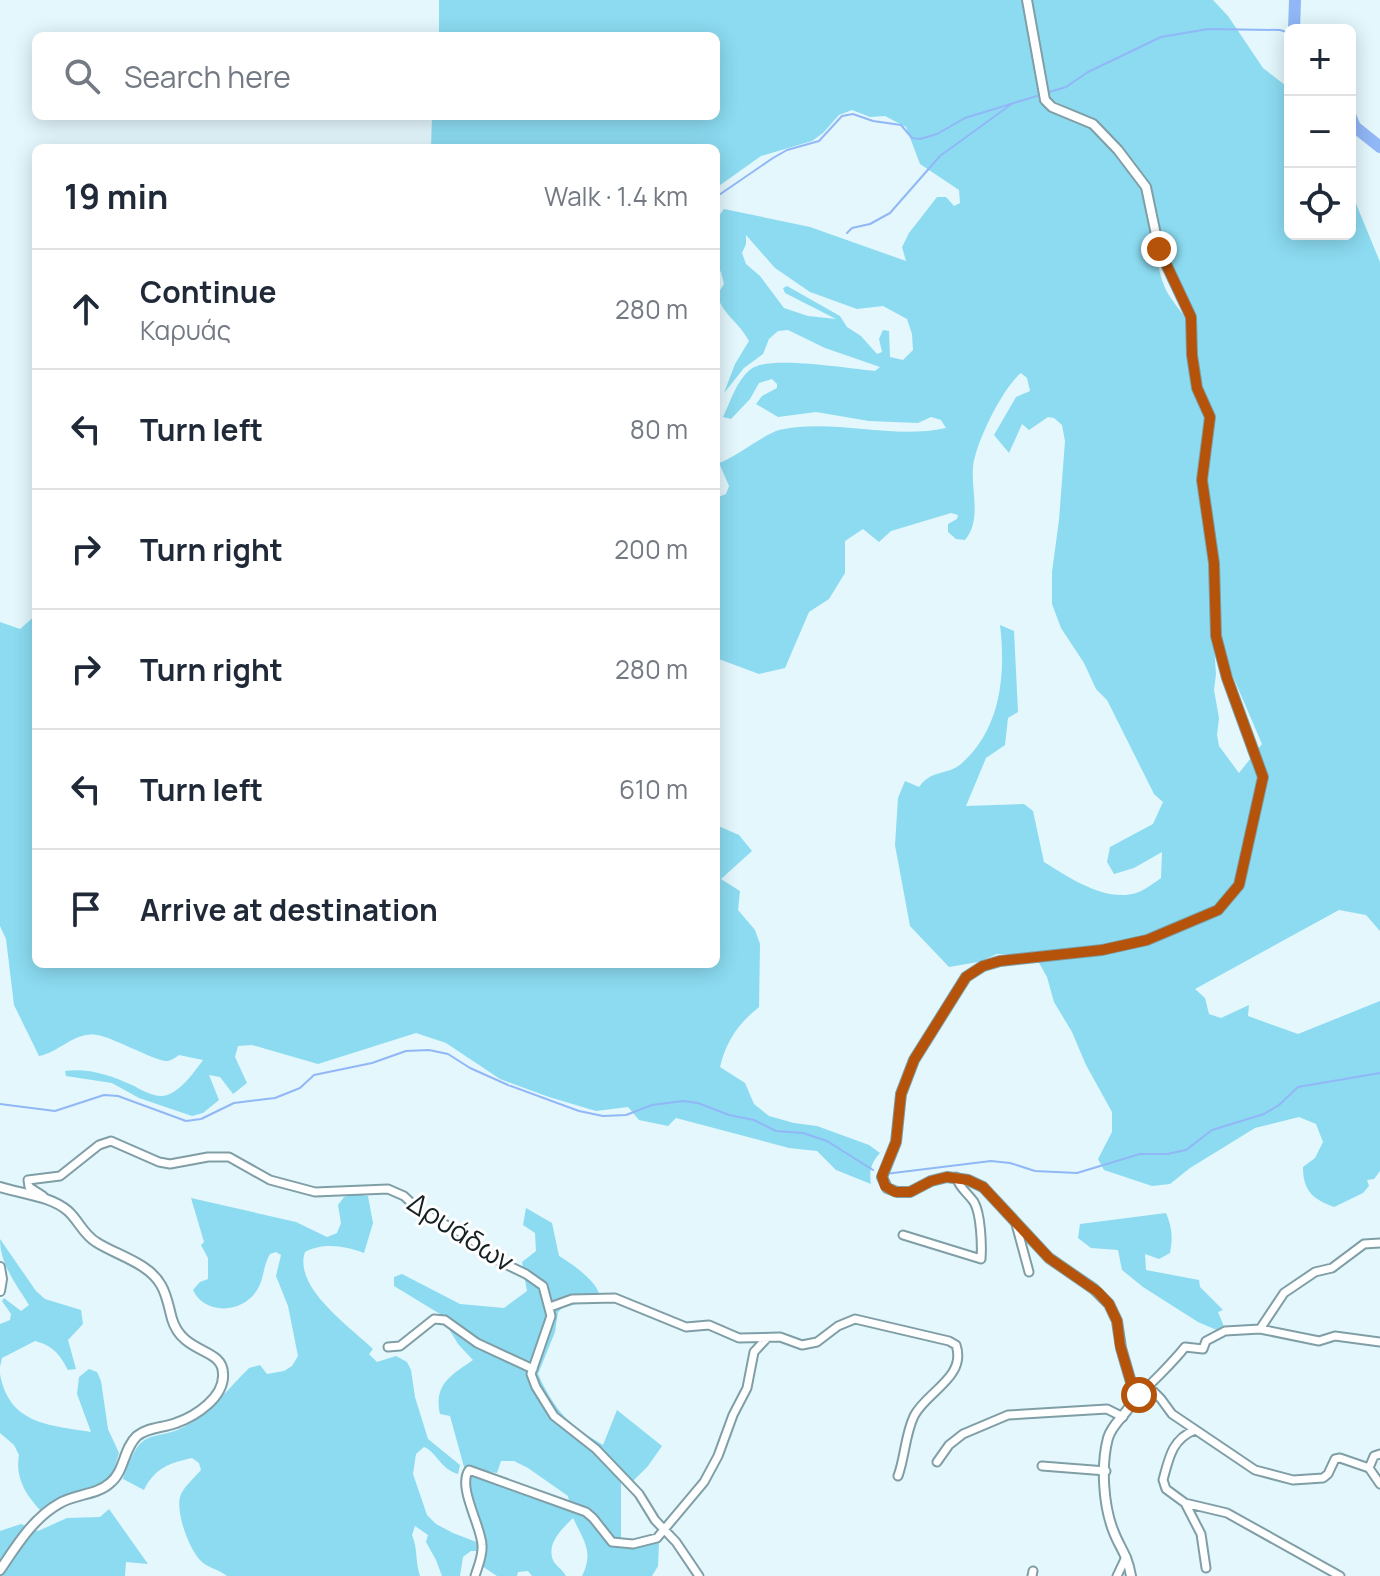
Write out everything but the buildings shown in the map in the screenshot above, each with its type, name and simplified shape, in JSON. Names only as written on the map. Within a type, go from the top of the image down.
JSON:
[{"type":"street","points":[[1027,0],[1045,100],[1052,107],[1093,124],[1146,187],[1159,249],[1191,317],[1197,388],[1210,417],[1202,480],[1214,563],[1216,636],[1227,678],[1263,777],[1239,885],[1218,910],[1147,940],[1102,950],[1000,961],[983,966],[966,977],[914,1060],[901,1094],[896,1142],[882,1176],[887,1188],[900,1192],[910,1192],[935,1180],[956,1177],[981,1186],[1054,1263],[1098,1292],[1109,1304],[1117,1321],[1120,1345],[1135,1396]]},
{"type":"street","name":"Δρυάδων","points":[[50,1201],[29,1187],[27,1181],[60,1176],[99,1145],[111,1141],[170,1164],[208,1157],[229,1157],[270,1180],[315,1192],[388,1189],[404,1196],[420,1211],[467,1236],[499,1261],[543,1286],[550,1307]]},
{"type":"street","points":[[903,1235],[981,1259],[982,1243],[975,1204],[959,1188],[956,1177]]},
{"type":"street","points":[[0,1187],[50,1201],[67,1210],[90,1238],[155,1276],[164,1290],[179,1335],[219,1362],[222,1368],[222,1385],[209,1402],[185,1420],[140,1434],[131,1443],[113,1482],[61,1502],[45,1514],[19,1541],[0,1570]]},
{"type":"street","points":[[1016,1224],[1029,1272]]},
{"type":"street","points":[[1260,1329],[1284,1293],[1315,1272],[1332,1268],[1364,1244],[1380,1243]]},
{"type":"street","points":[[0,1267],[0,1291]]},
{"type":"street","points":[[699,1576],[631,1484],[596,1449],[554,1416],[536,1387],[531,1374],[549,1325],[550,1307],[572,1299],[615,1298],[686,1327],[709,1325],[739,1338],[780,1337],[810,1345],[838,1326],[855,1319],[956,1345],[959,1353],[953,1372],[938,1390],[922,1402],[913,1419],[898,1476]]},
{"type":"street","points":[[388,1347],[400,1346],[434,1319],[445,1320],[477,1343],[533,1369]]},
{"type":"street","points":[[1131,1576],[1127,1555],[1113,1532],[1104,1499],[1109,1436],[1135,1396],[1185,1347],[1203,1349],[1206,1341],[1225,1331],[1260,1329],[1319,1341],[1335,1336],[1377,1342]]},
{"type":"street","points":[[475,1576],[483,1546],[467,1492],[465,1479],[469,1470],[589,1514],[608,1539],[616,1543],[647,1542],[665,1531],[714,1466],[747,1388],[754,1352],[767,1338]]},
{"type":"street","points":[[1148,1386],[1172,1414],[1255,1470],[1288,1479],[1323,1478],[1335,1459],[1340,1458],[1369,1468],[1380,1484]]},
{"type":"street","points":[[937,1462],[949,1445],[963,1434],[1008,1415],[1107,1409],[1123,1417]]},
{"type":"street","points":[[1195,1430],[1181,1436],[1175,1444],[1163,1480],[1169,1492],[1185,1503],[1227,1513],[1340,1576]]},
{"type":"street","points":[[1369,1468],[1374,1456],[1380,1454]]},
{"type":"street","points":[[1042,1466],[1106,1471]]},
{"type":"street","points":[[1185,1503],[1201,1534],[1206,1568]]},
{"type":"street","points":[[1117,1576],[1127,1555]]},
{"type":"shaded area","points":[[439,0],[1213,0],[1228,16],[1263,68],[1284,84],[1284,240],[1356,240],[1356,204],[1380,262],[1380,931],[1366,915],[1339,910],[1195,989],[1205,998],[1209,1014],[1221,1018],[1249,1005],[1248,1016],[1298,1034],[1380,1001],[1380,1171],[1374,1179],[1367,1180],[1369,1186],[1363,1193],[1334,1207],[1311,1193],[1305,1182],[1303,1167],[1315,1158],[1323,1142],[1316,1124],[1299,1117],[1255,1128],[1170,1184],[1152,1186],[1104,1170],[1098,1159],[1112,1132],[1112,1112],[1054,1002],[1047,977],[1034,954],[997,954],[978,962],[949,967],[910,926],[895,845],[898,798],[905,781],[919,787],[934,775],[961,764],[985,734],[998,700],[1001,681],[1000,625],[1014,631],[1018,712],[1008,718],[1005,745],[986,758],[966,806],[1024,804],[1033,811],[1044,862],[1089,888],[1127,895],[1142,891],[1161,878],[1162,852],[1134,868],[1114,874],[1107,862],[1110,847],[1153,824],[1163,802],[1154,794],[1107,700],[1096,689],[1084,663],[1061,628],[1052,604],[1052,572],[1065,441],[1062,425],[1048,417],[1029,430],[1022,424],[1009,453],[994,435],[1016,397],[1030,391],[1027,378],[1021,373],[998,403],[979,445],[973,467],[973,523],[965,540],[956,539],[948,532],[948,524],[958,515],[951,513],[891,531],[879,542],[863,529],[845,541],[845,573],[829,599],[809,612],[785,668],[759,674],[720,659],[720,496],[726,494],[729,486],[720,462],[779,430],[821,426],[904,432],[946,428],[941,420],[931,417],[918,423],[869,421],[816,412],[778,417],[756,404],[762,396],[777,388],[772,379],[759,383],[750,399],[731,419],[723,417],[741,379],[760,365],[791,363],[875,371],[880,367],[825,348],[788,330],[778,331],[769,339],[763,354],[744,368],[724,393],[735,364],[749,341],[720,302],[720,290],[724,284],[720,271],[720,215],[724,209],[810,227],[906,261],[902,247],[937,197],[946,197],[954,206],[960,203],[959,190],[920,164],[906,127],[885,116],[870,117],[852,110],[839,115],[812,141],[761,156],[720,185],[720,144],[431,144],[432,120],[720,120],[720,32],[439,32]],"holes":[[[1038,93],[1094,121],[1150,187],[1163,249],[1195,314],[1188,323],[1165,288],[1147,206],[1131,174],[1094,132],[1047,105]],[[746,235],[775,268],[810,292],[857,309],[883,306],[907,319],[913,350],[903,360],[890,357],[889,331],[883,330],[879,339],[882,352],[877,354],[861,336],[847,327],[840,316],[787,286],[783,288],[785,293],[836,319],[808,316],[784,308],[760,276],[746,264],[742,253]],[[1213,630],[1262,744],[1239,773],[1219,746]]]},
{"type":"shaded area","points":[[32,618],[32,968],[720,968],[720,827],[739,835],[752,851],[721,879],[740,891],[738,910],[755,930],[760,944],[759,1007],[734,1033],[720,1067],[745,1083],[754,1104],[769,1116],[817,1126],[869,1145],[880,1153],[871,1167],[871,1184],[836,1170],[817,1151],[789,1148],[676,1118],[668,1126],[639,1120],[628,1107],[596,1111],[549,1097],[500,1079],[446,1043],[416,1033],[318,1064],[252,1045],[238,1046],[235,1057],[247,1083],[233,1094],[220,1077],[209,1075],[219,1100],[203,1113],[192,1116],[139,1098],[112,1083],[66,1076],[65,1071],[99,1073],[161,1096],[179,1088],[203,1060],[179,1055],[163,1061],[97,1035],[82,1036],[39,1056],[14,1005],[6,939],[0,926],[0,622],[20,629]]},
{"type":"shaded area","points":[[355,1194],[368,1196],[373,1223],[364,1253],[334,1246],[305,1252],[303,1265],[307,1279],[326,1305],[373,1349],[369,1354],[377,1362],[396,1356],[407,1362],[428,1439],[460,1465],[458,1474],[424,1447],[416,1454],[413,1474],[427,1515],[436,1524],[479,1543],[480,1551],[471,1551],[463,1557],[460,1576],[442,1576],[426,1542],[428,1535],[415,1526],[412,1535],[420,1576],[227,1576],[200,1560],[187,1538],[181,1519],[181,1494],[201,1470],[199,1463],[192,1458],[170,1465],[153,1476],[144,1490],[123,1479],[137,1447],[144,1440],[169,1433],[195,1420],[249,1368],[260,1365],[267,1374],[284,1371],[292,1366],[298,1356],[288,1306],[276,1276],[281,1255],[276,1252],[268,1258],[257,1290],[243,1304],[214,1307],[198,1298],[193,1290],[208,1279],[208,1258],[201,1245],[204,1242],[191,1198],[296,1222],[327,1237],[337,1233],[341,1223],[338,1205],[344,1197]]},
{"type":"shaded area","points":[[526,1208],[552,1223],[559,1256],[589,1279],[599,1295],[591,1301],[563,1307],[558,1312],[555,1332],[538,1374],[549,1396],[570,1422],[603,1445],[617,1410],[662,1446],[633,1481],[621,1478],[621,1546],[659,1543],[658,1566],[652,1576],[582,1576],[587,1553],[573,1518],[557,1536],[551,1554],[566,1576],[532,1576],[528,1571],[518,1572],[517,1576],[497,1576],[482,1566],[483,1544],[469,1476],[475,1474],[570,1505],[568,1496],[514,1461],[501,1461],[497,1473],[464,1467],[450,1416],[440,1414],[439,1395],[446,1381],[473,1360],[458,1344],[440,1314],[394,1286],[394,1277],[402,1274],[460,1304],[504,1308],[527,1291],[522,1262],[536,1251],[535,1233],[523,1225]]},
{"type":"shaded area","points":[[1166,1213],[1171,1233],[1170,1253],[1159,1259],[1145,1254],[1146,1270],[1199,1280],[1200,1287],[1223,1310],[1218,1312],[1225,1329],[1219,1331],[1198,1322],[1143,1287],[1122,1270],[1118,1250],[1091,1248],[1078,1238],[1080,1224]]},
{"type":"shaded area","points":[[0,1239],[45,1299],[81,1310],[83,1324],[68,1340],[76,1369],[68,1370],[55,1351],[35,1341],[2,1358],[0,1367],[0,1324],[10,1320],[11,1314],[2,1301],[4,1298],[21,1311],[29,1305],[6,1265]]},
{"type":"shaded area","points":[[89,1369],[97,1372],[101,1381],[108,1429],[119,1453],[112,1476],[105,1484],[59,1498],[40,1510],[22,1485],[18,1471],[19,1455],[14,1445],[0,1433],[0,1374],[5,1391],[21,1412],[46,1424],[91,1432],[77,1394],[79,1377]]},
{"type":"shaded area","points":[[109,1509],[148,1564],[126,1562],[125,1576],[0,1576],[0,1531],[21,1524],[38,1531],[67,1518],[100,1517]]},
{"type":"waterway","points":[[1294,24],[1295,0]]},
{"type":"waterway","points":[[1049,92],[1066,87],[1088,72],[1161,37],[1208,29],[1284,31]]},
{"type":"waterway","points":[[720,194],[787,150],[819,141],[842,116],[853,114],[901,125],[912,138],[920,139],[937,134],[965,118],[1037,96]]},
{"type":"waterway","points":[[847,233],[852,228],[870,224],[890,213],[940,156],[1013,103]]},
{"type":"waterway","points":[[1356,128],[1380,147]]},
{"type":"waterway","points":[[0,1104],[55,1111],[104,1095],[118,1096],[186,1121],[201,1119],[234,1103],[275,1098],[300,1088],[314,1075],[372,1063],[406,1051],[429,1050],[448,1054],[508,1085],[579,1111],[603,1116],[626,1115],[652,1105],[683,1101],[698,1103],[729,1115],[754,1120],[776,1131],[803,1133],[827,1141],[873,1170]]},
{"type":"waterway","points":[[885,1174],[991,1161],[1035,1171],[1077,1173],[1140,1154],[1186,1150],[1212,1130],[1264,1114],[1298,1087],[1380,1073]]},
{"type":"route","points":[[1139,1395],[1135,1396],[1120,1345],[1117,1321],[1109,1304],[1098,1292],[1049,1258],[983,1187],[968,1180],[947,1177],[910,1192],[895,1192],[885,1186],[882,1176],[896,1142],[901,1094],[914,1060],[966,977],[983,966],[1000,961],[1102,950],[1147,940],[1218,910],[1239,885],[1263,777],[1227,678],[1216,636],[1214,563],[1202,480],[1210,417],[1197,388],[1191,317],[1159,249]]}]
